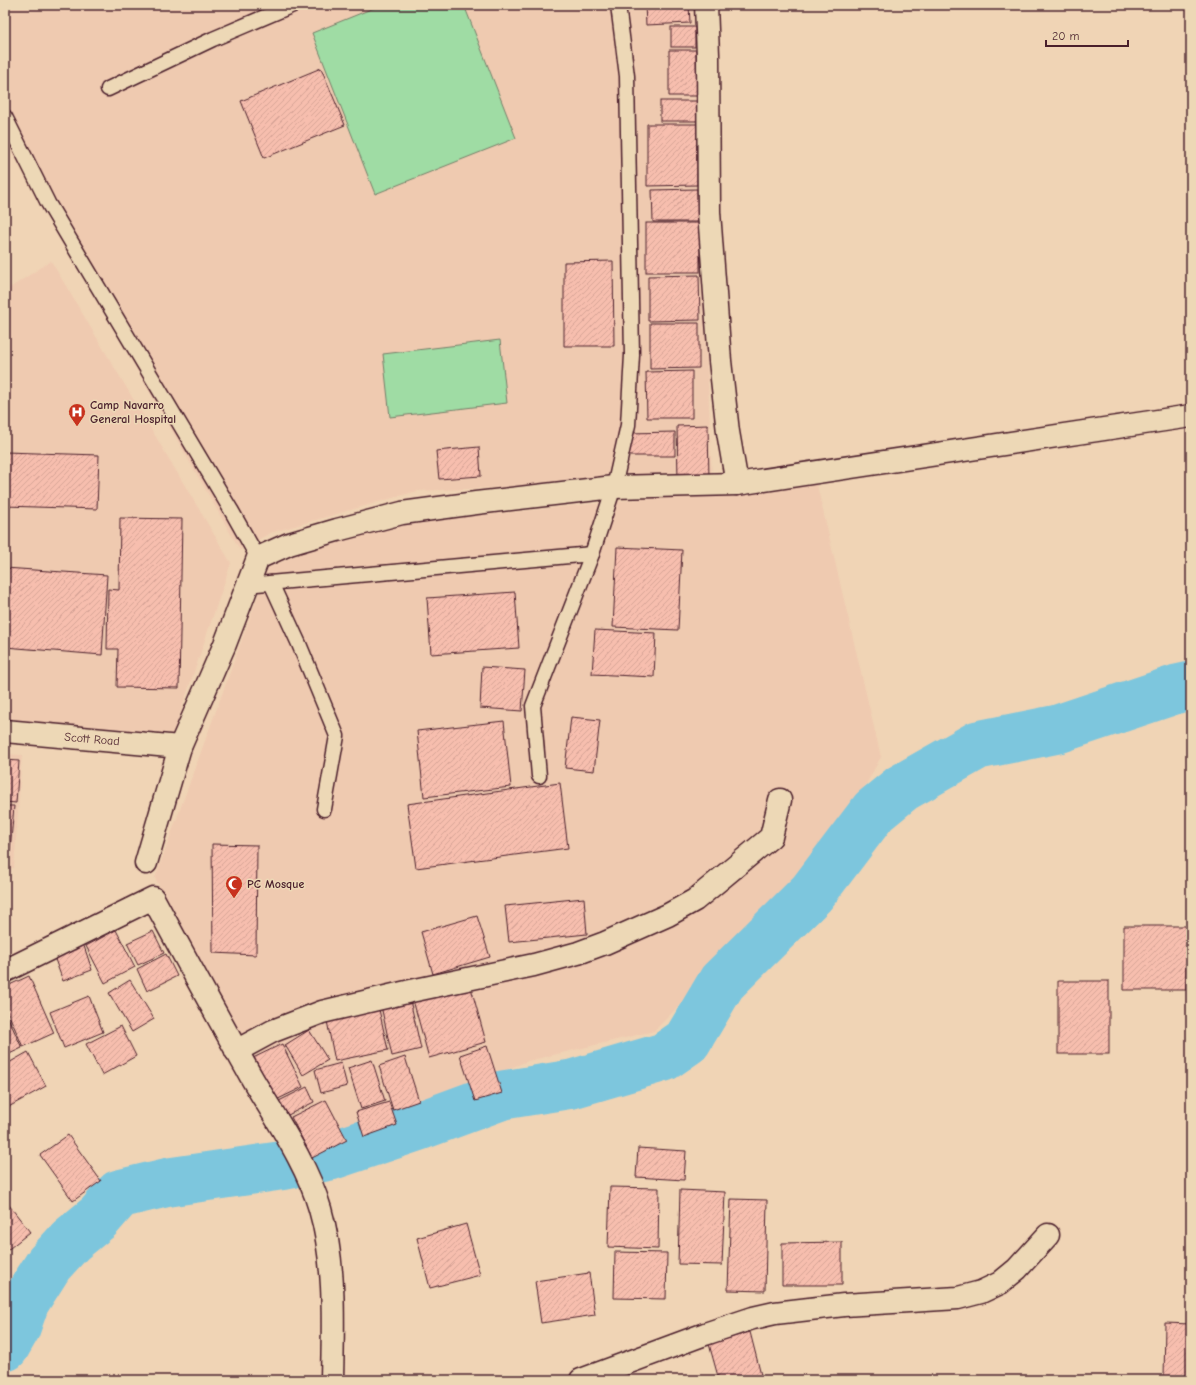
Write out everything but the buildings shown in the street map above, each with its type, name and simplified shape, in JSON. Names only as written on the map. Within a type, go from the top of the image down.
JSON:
[{"type":"street","points":[[706,5],[708,55],[709,212],[720,361],[728,432],[737,484]]},
{"type":"street","points":[[146,863],[180,747],[225,644],[258,558],[289,544],[402,513],[476,503],[614,488],[737,484],[1191,416]]},
{"type":"street","name":"Scott Road","points":[[5,731],[180,747]]},
{"type":"street","points":[[236,1051],[273,1031],[322,1012],[411,991],[534,966],[578,954],[668,915],[695,900],[771,837],[780,800]]},
{"type":"street","points":[[5,971],[153,898],[236,1051],[303,1167],[320,1209],[331,1265],[333,1329],[332,1380]]},
{"type":"street","points":[[581,1380],[705,1334],[753,1318],[775,1313],[844,1305],[958,1298],[981,1292],[1000,1283],[1017,1268],[1048,1235]]},
{"type":"lane","points":[[108,89],[212,39],[293,5]]},
{"type":"lane","points":[[539,776],[533,706],[592,554],[614,488],[628,425],[632,355],[627,76],[618,5]]},
{"type":"lane","points":[[5,117],[48,203],[227,503],[258,558]]},
{"type":"lane","points":[[247,585],[592,554]]},
{"type":"lane","points":[[271,583],[300,644],[337,736],[324,809]]},
{"type":"shaded area","points":[[5,5],[693,5],[712,479],[417,491],[270,533],[240,550],[5,139]]},
{"type":"shaded area","name":"Camp Navarro General Hospital","points":[[51,261],[231,563],[173,734],[5,719],[5,291]]},
{"type":"shaded area","points":[[816,481],[881,757],[825,860],[654,1031],[528,1061],[303,1151],[155,878],[268,568],[322,544],[385,525]]},
{"type":"shaded area","points":[[5,754],[22,755],[14,868],[5,868]]},
{"type":"green space","points":[[381,5],[464,5],[516,138],[375,194],[312,33]]},
{"type":"green space","points":[[500,340],[507,403],[390,417],[383,354]]},
{"type":"waterway","points":[[5,1347],[16,1328],[25,1302],[49,1264],[71,1240],[99,1217],[119,1194],[169,1182],[286,1165],[330,1156],[419,1126],[503,1095],[572,1084],[664,1057],[687,1041],[722,982],[812,893],[874,811],[902,788],[978,745],[1058,729],[1177,689],[1191,686]]},
{"type":"place","name":"Camp Navarro General Hospital","points":[[77,427]]},
{"type":"place","name":"PC Mosque","points":[[234,899]]}]
